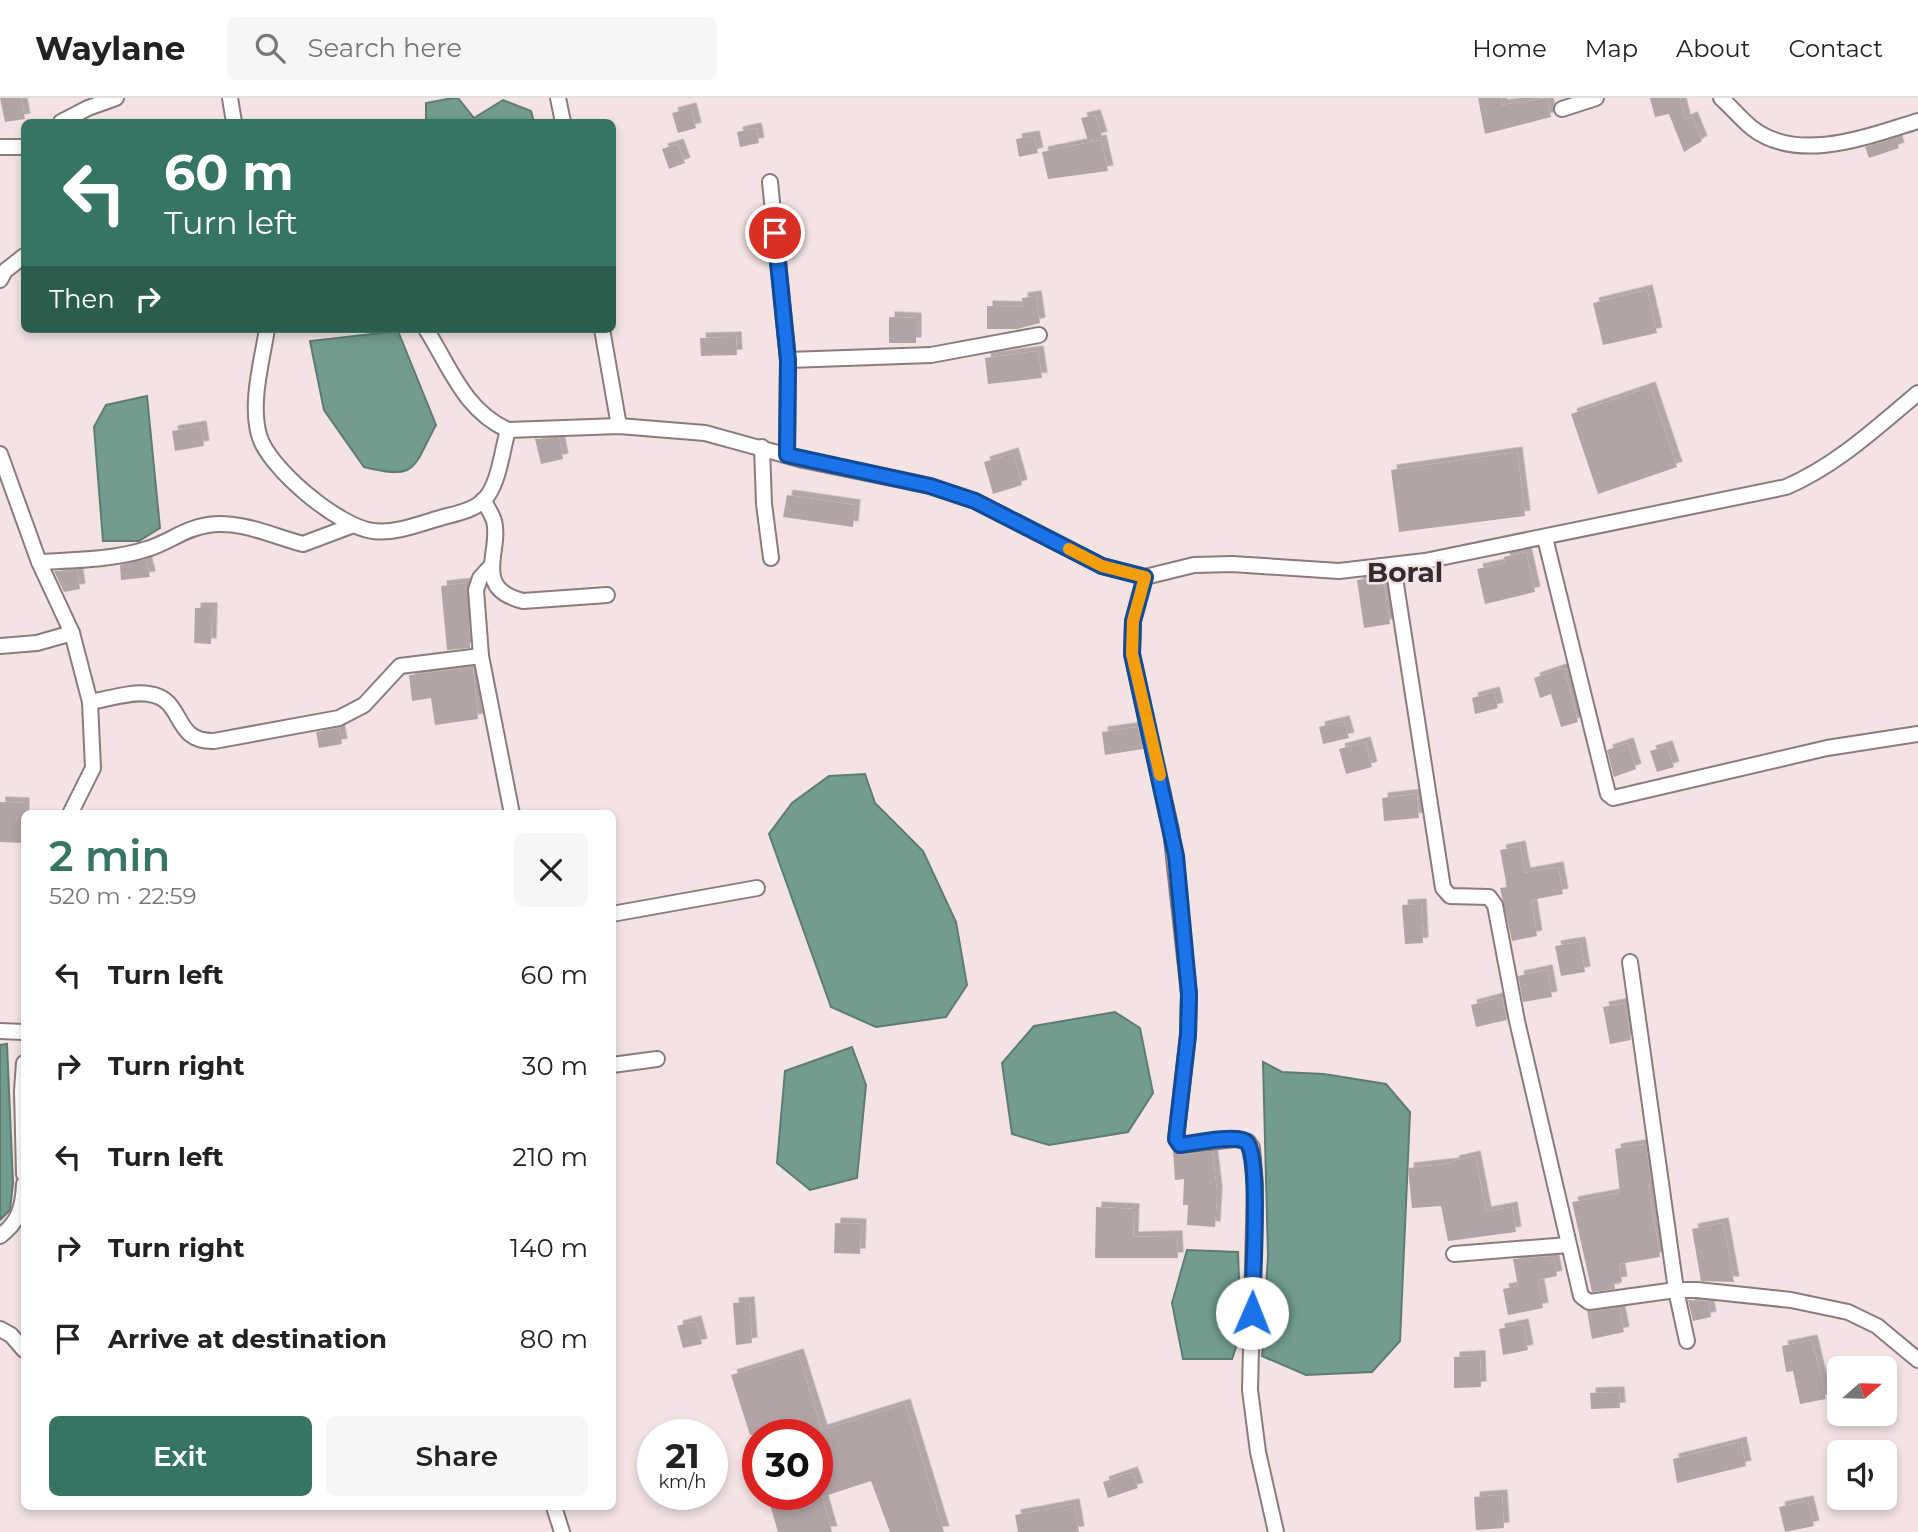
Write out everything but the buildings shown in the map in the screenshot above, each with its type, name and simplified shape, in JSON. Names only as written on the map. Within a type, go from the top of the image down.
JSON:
[{"type":"street","points":[[230,98],[234,119]]},
{"type":"street","points":[[558,98],[562,119]]},
{"type":"street","points":[[1562,108],[1596,98]]},
{"type":"street","points":[[67,119],[108,99]]},
{"type":"street","points":[[1723,99],[1754,129],[1784,145],[1819,145],[1872,135],[1918,121]]},
{"type":"street","points":[[0,147],[21,147]]},
{"type":"street","points":[[770,182],[788,360],[787,455]]},
{"type":"street","points":[[0,280],[5,271],[21,258]]},
{"type":"street","points":[[266,333],[256,408],[258,435],[268,454],[306,493],[351,526],[373,531],[392,531],[464,512],[484,500],[492,488],[508,430]]},
{"type":"street","points":[[428,333],[464,395],[493,423],[508,430],[619,426],[705,433],[787,455],[930,486],[975,501],[1102,566],[1145,577],[1194,565],[1233,564],[1339,571],[1392,565],[1545,538],[1786,487],[1816,474],[1837,460],[1918,394]]},
{"type":"street","points":[[603,333],[619,426]]},
{"type":"street","points":[[788,360],[931,355],[1040,335]]},
{"type":"street","points":[[762,447],[764,504],[771,558]]},
{"type":"street","points":[[0,454],[39,562],[72,633],[90,702],[93,768],[72,810]]},
{"type":"street","points":[[484,500],[494,521],[490,567],[499,587],[510,598],[523,601],[607,595]]},
{"type":"street","points":[[39,562],[132,554],[152,548],[189,529],[209,524],[260,530],[303,544],[351,526]]},
{"type":"street","points":[[1545,538],[1608,793],[1613,798],[1827,748],[1918,734]]},
{"type":"street","points":[[1392,565],[1440,879],[1450,896],[1489,897],[1495,905],[1517,1021],[1578,1289],[1590,1302],[1676,1290],[1714,1291],[1829,1306],[1877,1326],[1918,1360]]},
{"type":"street","points":[[490,567],[480,578],[476,590],[481,656],[511,810]]},
{"type":"street","points":[[1145,577],[1133,621],[1132,654],[1176,856],[1189,994],[1188,1035],[1176,1139],[1180,1145],[1236,1139],[1248,1142],[1252,1148],[1255,1184],[1250,1390],[1258,1452],[1276,1532]]},
{"type":"street","points":[[0,646],[37,643],[72,633]]},
{"type":"street","points":[[90,702],[148,693],[164,698],[173,708],[187,734],[199,742],[214,741],[339,718],[364,705],[400,666],[481,656]]},
{"type":"street","points":[[616,913],[757,888]]},
{"type":"street","points":[[1630,962],[1676,1290],[1687,1341]]},
{"type":"street","points":[[0,1031],[21,1032]]},
{"type":"street","points":[[616,1064],[657,1059]]},
{"type":"street","points":[[0,1236],[12,1226],[21,1206]]},
{"type":"street","points":[[1454,1254],[1568,1245]]},
{"type":"street","points":[[0,1329],[11,1335],[21,1347]]},
{"type":"street","points":[[555,1510],[562,1532]]},
{"type":"shaded area","points":[[458,98],[474,118],[503,100],[531,111],[533,119],[426,119],[426,103]]},
{"type":"shaded area","points":[[399,333],[436,425],[411,467],[395,472],[364,467],[324,410],[310,341]]},
{"type":"shaded area","points":[[147,396],[160,528],[139,541],[103,541],[94,427],[106,405]]},
{"type":"shaded area","points":[[865,774],[875,803],[923,851],[956,922],[967,985],[946,1017],[876,1027],[831,1007],[769,834],[792,803],[829,776]]},
{"type":"shaded area","points":[[1115,1012],[1140,1028],[1153,1093],[1128,1132],[1049,1145],[1012,1134],[1002,1063],[1034,1026]]},
{"type":"shaded area","points":[[7,1044],[13,1183],[10,1210],[0,1220],[0,1045]]},
{"type":"shaded area","points":[[852,1047],[866,1085],[857,1178],[810,1190],[777,1163],[785,1071]]},
{"type":"shaded area","points":[[1263,1062],[1282,1072],[1324,1074],[1386,1084],[1410,1112],[1400,1341],[1372,1372],[1306,1375],[1262,1356],[1268,1256]]},
{"type":"shaded area","points":[[1187,1250],[1238,1252],[1241,1333],[1232,1359],[1183,1359],[1172,1303]]},
{"type":"slow traffic","points":[[1069,549],[1102,566],[1145,577],[1133,621],[1132,654],[1160,775]]},
{"type":"district","name":"Boral","points":[[1405,572]]},
{"type":"route","points":[[775,233],[788,360],[787,455],[882,474],[975,501],[1102,566],[1145,577],[1133,621],[1132,654],[1176,856],[1189,994],[1188,1035],[1176,1139],[1180,1145],[1236,1139],[1248,1142],[1252,1148],[1255,1184],[1252,1313]]}]
